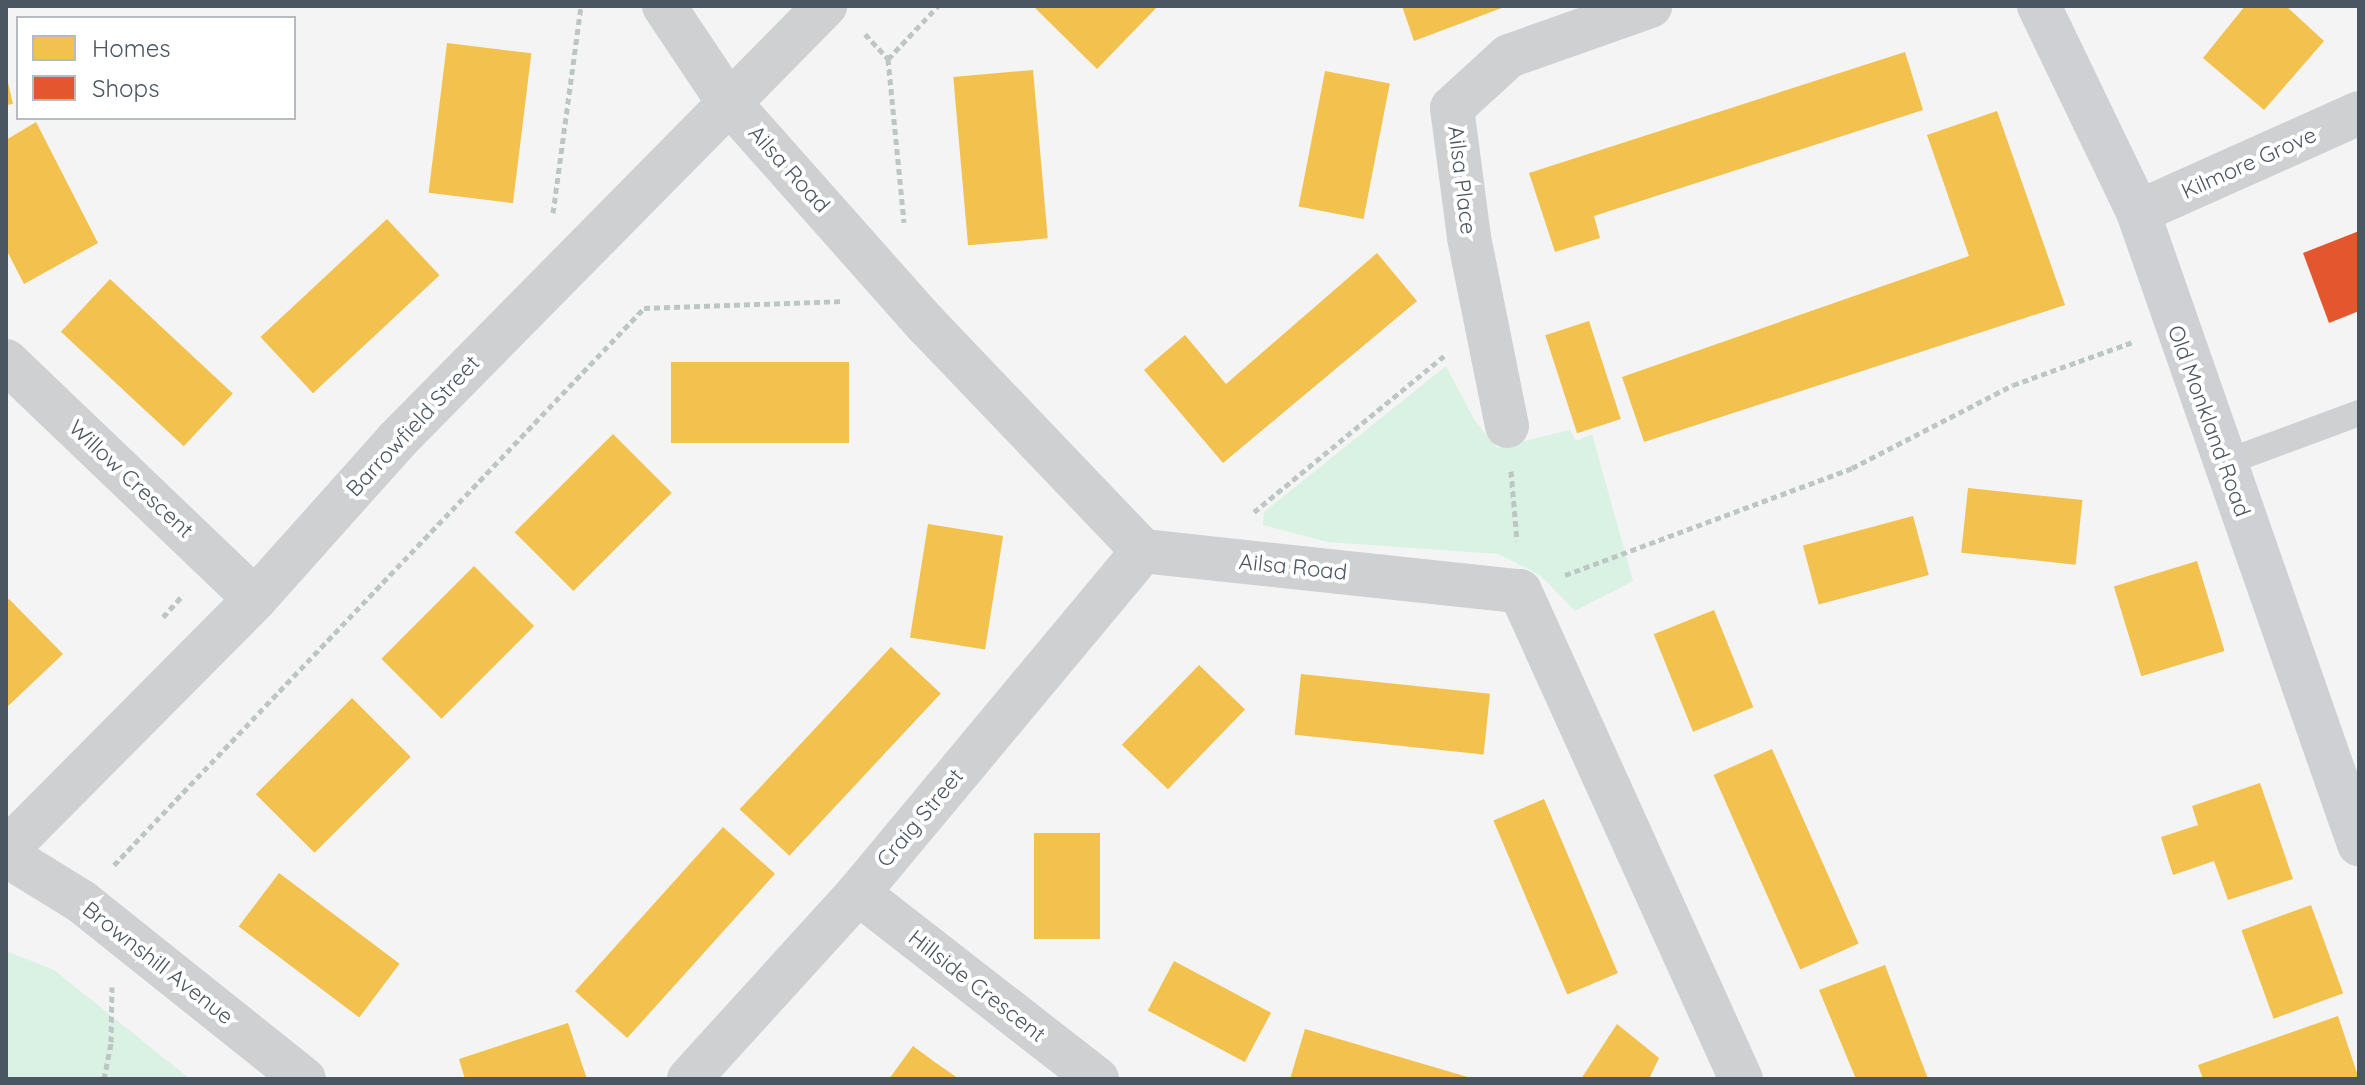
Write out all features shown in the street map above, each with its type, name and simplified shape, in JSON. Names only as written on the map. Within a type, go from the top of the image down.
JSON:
[{"type":"street","name":"Ailsa Road","points":[[664,6],[727,100],[909,303],[1143,551],[1504,589]]},
{"type":"street","name":"Ailsa Place","points":[[1507,426],[1485,323],[1452,108],[1509,56],[1650,6]]},
{"type":"street","name":"Old Monkland Road","points":[[2039,6],[2138,212],[2175,327],[2359,844]]},
{"type":"street","name":"Barrowfield Street","points":[[6,852],[255,599],[397,440],[727,100],[842,16]]},
{"type":"street","name":"Kilmore Grove","points":[[2138,212],[2359,113]]},
{"type":"street","name":"Willow Crescent","points":[[6,361],[255,599]]},
{"type":"street","name":"Craig Street","points":[[689,1079],[858,893],[1143,551]]},
{"type":"street","points":[[1504,589],[1741,1079]]},
{"type":"street","name":"Brownshill Avenue","points":[[6,852],[97,914],[304,1079]]},
{"type":"street","name":"Hillside Crescent","points":[[858,893],[1097,1079]]},
{"type":"lane","points":[[2224,463],[2352,420]]},
{"type":"path","points":[[547,226],[581,6]]},
{"type":"path","points":[[888,59],[938,6]]},
{"type":"path","points":[[104,1079],[111,1042],[97,914],[211,758],[644,308],[909,303],[888,59],[842,16]]},
{"type":"path","points":[[1198,557],[1485,323]]},
{"type":"path","points":[[1504,589],[1852,468],[2013,385],[2175,327]]},
{"type":"path","points":[[1504,589],[1519,555],[1507,426]]},
{"type":"path","points":[[155,625],[215,558]]},
{"type":"green space","points":[[1446,366],[1475,421],[1497,448],[1570,430],[1576,441],[1592,434],[1633,581],[1575,611],[1540,575],[1498,554],[1328,542],[1263,525],[1264,512]]},
{"type":"green space","points":[[6,951],[54,970],[190,1079],[6,1079]]},
{"type":"building: Homes","points":[[1033,6],[1158,6],[1097,69]]},
{"type":"building: Homes","points":[[1402,6],[1507,6],[1414,41]]},
{"type":"building: Homes","points":[[2245,6],[2286,6],[2324,41],[2264,110],[2203,58]]},
{"type":"building: Homes","points":[[447,43],[531,53],[513,203],[429,193]]},
{"type":"building: Homes","points":[[1905,52],[1923,110],[1594,216],[1600,238],[1555,252],[1529,173]]},
{"type":"building: Homes","points":[[1033,70],[1048,238],[968,245],[953,77]]},
{"type":"building: Homes","points":[[1325,71],[1390,84],[1363,219],[1299,206]]},
{"type":"building: Homes","points":[[6,74],[13,104],[6,105]]},
{"type":"building: Homes","points":[[1997,111],[2065,305],[1644,442],[1622,377],[1969,256],[1927,135]]},
{"type":"building: Homes","points":[[36,122],[98,243],[24,284],[6,249],[6,140]]},
{"type":"building: Homes","points":[[387,219],[440,275],[313,393],[260,337]]},
{"type":"building: Homes","points":[[1377,253],[1417,301],[1223,463],[1144,370],[1185,335],[1226,384]]},
{"type":"building: Homes","points":[[110,279],[233,394],[184,446],[61,332]]},
{"type":"building: Homes","points":[[1589,321],[1621,419],[1577,433],[1545,335]]},
{"type":"building: Homes","points":[[671,362],[849,362],[849,443],[671,443]]},
{"type":"building: Homes","points":[[613,434],[672,493],[573,591],[515,532]]},
{"type":"building: Homes","points":[[1968,488],[2082,500],[2076,565],[1961,553]]},
{"type":"building: Homes","points":[[1913,516],[1929,575],[1819,604],[1803,546]]},
{"type":"building: Homes","points":[[928,524],[1003,536],[985,649],[910,638]]},
{"type":"building: Homes","points":[[2197,561],[2224,651],[2141,676],[2114,586]]},
{"type":"building: Homes","points":[[474,566],[534,626],[441,719],[381,659]]},
{"type":"building: Homes","points":[[9,599],[63,654],[6,708],[6,602]]},
{"type":"building: Homes","points":[[1714,610],[1753,707],[1693,732],[1654,634]]},
{"type":"building: Homes","points":[[891,647],[941,693],[789,856],[740,809]]},
{"type":"building: Homes","points":[[1199,665],[1245,709],[1168,789],[1122,745]]},
{"type":"building: Homes","points":[[1301,674],[1490,694],[1484,755],[1295,735]]},
{"type":"building: Homes","points":[[352,698],[411,757],[315,853],[256,794]]},
{"type":"building: Homes","points":[[1772,749],[1859,944],[1800,970],[1714,775]]},
{"type":"building: Homes","points":[[2260,783],[2293,879],[2228,900],[2214,861],[2173,875],[2161,837],[2198,825],[2192,806]]},
{"type":"building: Homes","points":[[1544,799],[1618,973],[1567,994],[1493,820]]},
{"type":"building: Homes","points":[[723,827],[775,874],[627,1038],[575,991]]},
{"type":"building: Homes","points":[[1034,833],[1100,833],[1100,939],[1034,939]]},
{"type":"building: Homes","points":[[279,873],[400,964],[359,1017],[239,927]]},
{"type":"building: Homes","points":[[2311,905],[2343,993],[2274,1019],[2241,930]]},
{"type":"building: Homes","points":[[1174,961],[1271,1013],[1245,1062],[1148,1010]]},
{"type":"building: Homes","points":[[1885,965],[1928,1079],[1856,1079],[1819,990]]},
{"type":"building: Homes","points":[[2338,1016],[2359,1079],[2203,1079],[2198,1065]]},
{"type":"building: Homes","points":[[568,1023],[587,1079],[465,1079],[459,1059]]},
{"type":"building: Homes","points":[[1617,1024],[1659,1058],[1649,1079],[1581,1079]]},
{"type":"building: Homes","points":[[1305,1029],[1471,1078],[1471,1079],[1290,1079]]},
{"type":"building: Homes","points":[[913,1046],[936,1063],[959,1079],[889,1079]]},
{"type":"building: Shops","points":[[2359,231],[2359,311],[2329,323],[2303,253]]}]
